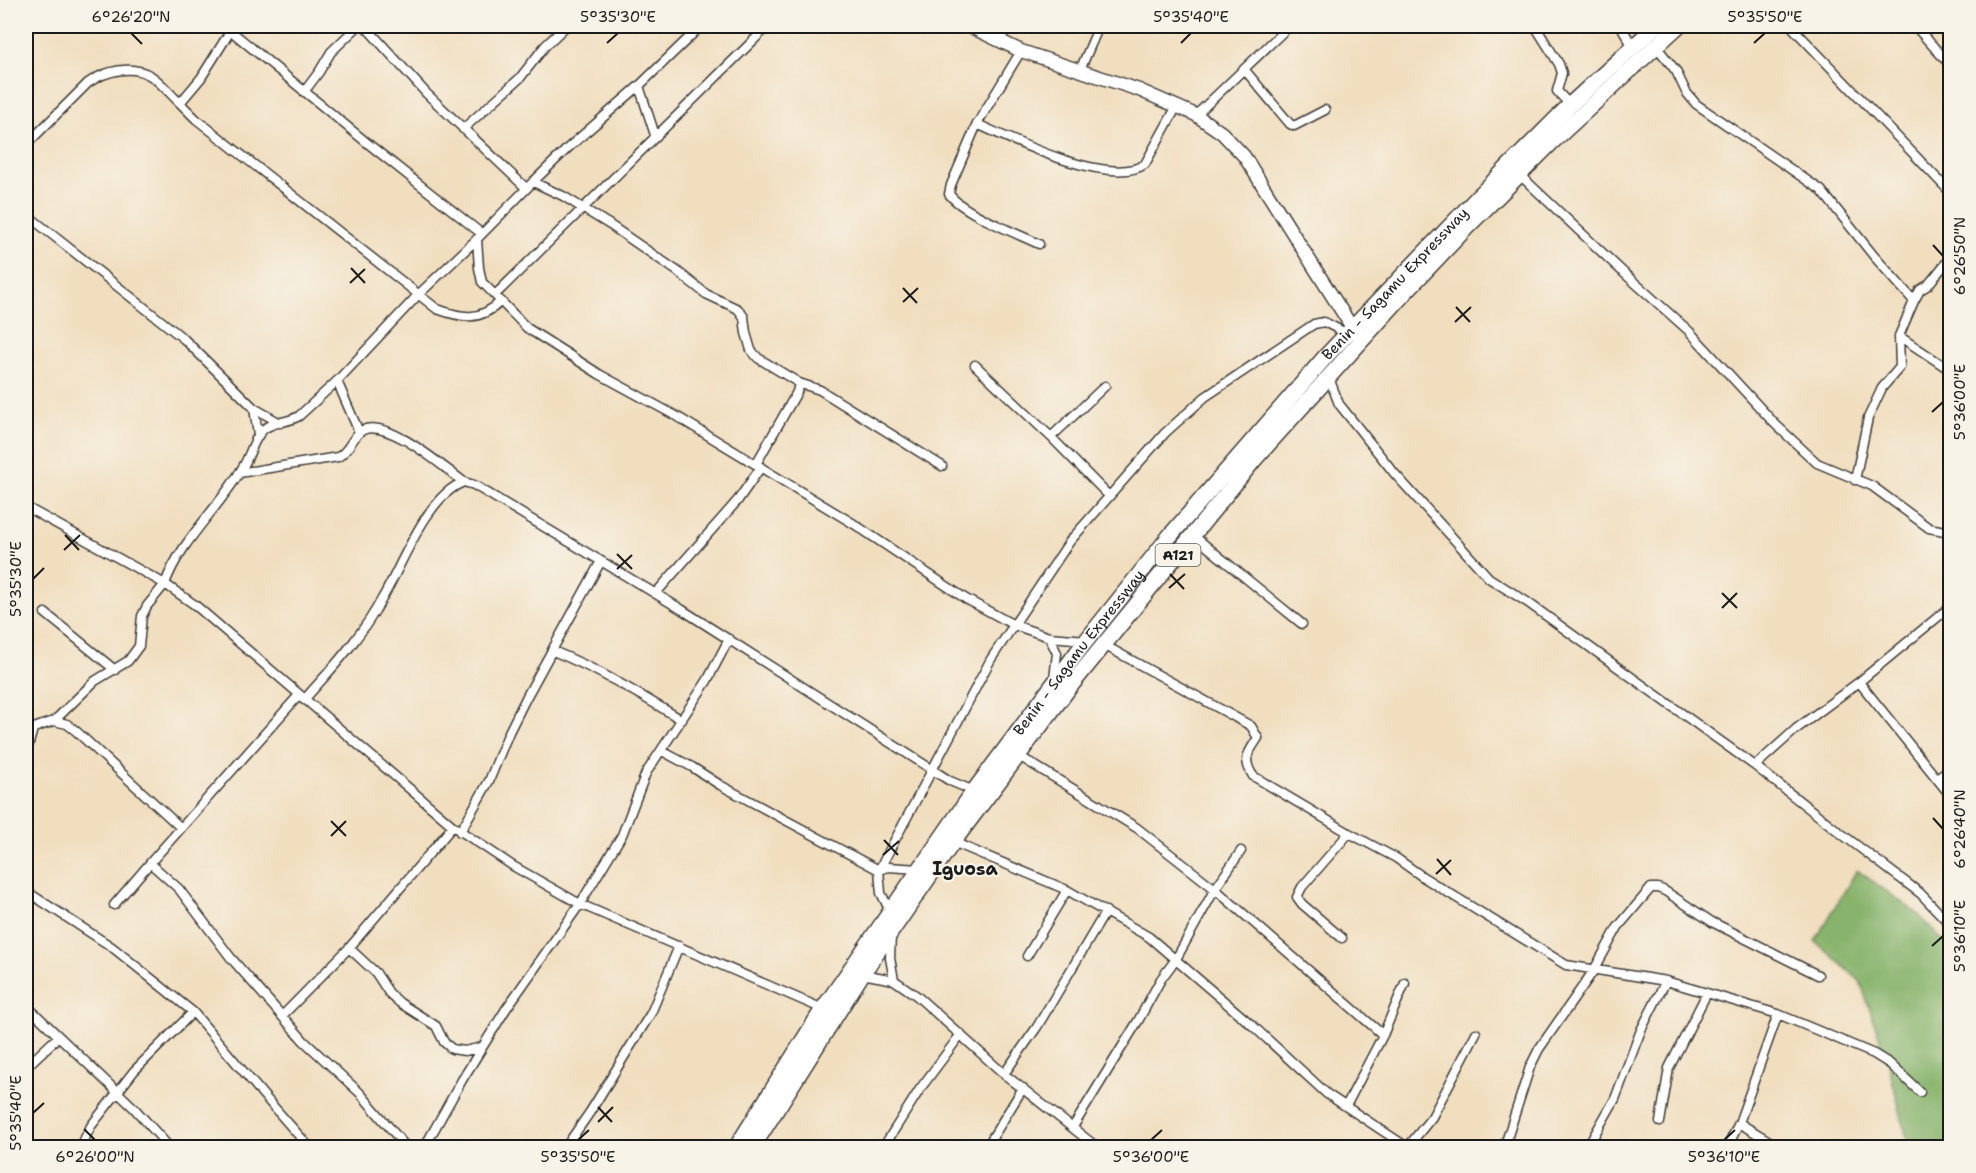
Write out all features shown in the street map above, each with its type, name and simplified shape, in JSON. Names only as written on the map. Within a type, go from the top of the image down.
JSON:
[{"type":"highway","name":"Benin - Sagamu Expressway","points":[[736,1148],[823,1009],[974,791],[1088,640],[1170,537],[1320,364],[1355,334],[1481,194],[1548,136],[1570,105],[1656,26]]},
{"type":"highway","name":"A121","points":[[752,1148],[862,974],[953,842],[1068,689],[1254,461],[1329,378],[1355,334],[1441,255],[1520,175],[1548,136],[1678,26]]},
{"type":"street","points":[[304,92],[331,52],[358,26]]},
{"type":"street","points":[[365,26],[426,93],[463,129],[529,185],[583,208],[677,271],[706,294],[738,309],[744,317],[751,350],[758,358],[799,383],[820,390],[942,466]]},
{"type":"street","points":[[463,129],[520,78],[544,46],[566,26]]},
{"type":"street","points":[[26,734],[34,728],[54,721],[95,681],[128,661],[139,646],[142,616],[147,606],[165,584],[178,554],[240,473],[258,435],[269,426],[292,421],[337,381],[418,295],[529,185],[639,86],[701,26]]},
{"type":"street","points":[[26,146],[94,79],[120,69],[134,70],[151,76],[196,119],[437,309],[459,317],[479,315],[655,135],[768,26]]},
{"type":"street","points":[[969,26],[1021,51],[1139,90],[1196,115],[1222,133],[1244,156],[1355,334]]},
{"type":"street","points":[[1000,41],[1007,26]]},
{"type":"street","points":[[1080,70],[1099,26]]},
{"type":"street","points":[[1535,26],[1559,64],[1562,73],[1557,91],[1570,105]]},
{"type":"street","points":[[1621,26],[1633,47]]},
{"type":"street","points":[[1791,26],[1950,192]]},
{"type":"street","points":[[1915,26],[1950,65]]},
{"type":"street","points":[[1196,115],[1283,27]]},
{"type":"street","points":[[180,103],[201,78],[228,28],[479,237]]},
{"type":"street","points":[[1656,46],[1676,71],[1686,92],[1696,104],[1821,190],[1872,255],[1914,301]]},
{"type":"street","points":[[1021,51],[977,124],[951,185],[950,194],[955,201],[967,209],[1040,244]]},
{"type":"street","points":[[1244,69],[1290,124],[1294,126],[1325,110]]},
{"type":"street","points":[[639,86],[655,135]]},
{"type":"street","points":[[977,124],[1019,143],[1084,166],[1124,170],[1139,169],[1145,164],[1176,106]]},
{"type":"street","points":[[1520,175],[1689,331],[1775,424],[1817,463],[1872,486],[1923,525],[1950,531]]},
{"type":"street","points":[[26,214],[184,339],[254,408],[280,423]]},
{"type":"street","points":[[479,237],[478,268],[482,282],[527,328],[590,369],[676,416],[854,524],[966,599],[1014,625],[1049,637],[1088,640]]},
{"type":"street","points":[[1855,480],[1868,418],[1882,388],[1900,367],[1899,336],[1920,290],[1928,285],[1950,258]]},
{"type":"street","points":[[890,911],[881,893],[879,870],[991,659],[1070,541],[1165,433],[1205,397],[1314,324],[1324,322],[1355,334]]},
{"type":"street","points":[[1899,336],[1950,370]]},
{"type":"street","points":[[975,365],[1051,437],[1108,496]]},
{"type":"street","points":[[1329,378],[1339,404],[1346,413],[1395,474],[1489,578],[1527,602],[1755,766],[1920,892],[1950,924]]},
{"type":"street","points":[[337,381],[359,432]]},
{"type":"street","points":[[656,593],[738,500],[759,466],[798,392],[799,383]]},
{"type":"street","points":[[1051,437],[1105,386]]},
{"type":"street","points":[[254,408],[258,435]]},
{"type":"street","points":[[240,473],[338,457],[348,451],[363,429],[374,428],[398,435],[464,482],[474,485],[656,593],[950,781],[974,791]]},
{"type":"street","points":[[114,905],[181,828],[355,640],[383,597],[411,541],[430,513],[451,489],[464,482]]},
{"type":"street","points":[[26,507],[165,584],[195,605],[456,829],[513,866],[580,904],[823,1009],[829,1027]]},
{"type":"street","points":[[1194,536],[1302,624]]},
{"type":"street","points":[[282,1016],[349,948],[456,829],[489,781],[509,732],[601,561]]},
{"type":"street","points":[[1755,766],[1796,729],[1950,607]]},
{"type":"street","points":[[45,613],[115,670]]},
{"type":"street","points":[[1049,637],[1057,653],[1053,686]]},
{"type":"street","points":[[424,1148],[506,1009],[580,904],[622,835],[646,773],[707,681],[729,639]]},
{"type":"street","points":[[1104,645],[1251,726],[1258,738],[1246,758],[1246,766],[1252,776],[1396,858],[1566,965],[1666,981],[1778,1014],[1874,1054],[1890,1064],[1920,1092]]},
{"type":"street","points":[[553,651],[607,675],[682,720]]},
{"type":"street","points":[[1858,682],[1950,795]]},
{"type":"street","points":[[54,721],[67,724],[76,731],[181,828]]},
{"type":"street","points":[[26,754],[34,728]]},
{"type":"street","points":[[662,752],[879,870],[888,867],[919,869]]},
{"type":"street","points":[[1019,756],[1137,828],[1215,889],[1383,1035]]},
{"type":"street","points":[[1937,778],[1950,768]]},
{"type":"street","points":[[1342,938],[1302,904],[1297,897],[1302,887],[1349,833]]},
{"type":"street","points":[[953,842],[1067,890],[1149,937],[1253,1026],[1327,1094],[1407,1147],[1432,1117],[1476,1033]]},
{"type":"street","points":[[1073,1127],[1161,979],[1176,959],[1215,889],[1241,850]]},
{"type":"street","points":[[150,863],[179,889],[231,958],[304,1041],[360,1093],[407,1148]]},
{"type":"street","points":[[1504,1148],[1530,1067],[1549,1033],[1594,970],[1618,927],[1651,888],[1658,888],[1712,922],[1818,975]]},
{"type":"street","points":[[1027,956],[1067,890]]},
{"type":"street","points":[[26,891],[112,947],[194,1012],[310,1148]]},
{"type":"street","points":[[1004,1074],[1052,1002],[1106,911]]},
{"type":"street","points":[[891,933],[890,958],[894,980]]},
{"type":"street","points":[[565,1148],[590,1112],[651,1012],[679,946]]},
{"type":"street","points":[[349,948],[376,973],[389,993],[436,1026],[444,1042],[452,1049],[465,1051],[482,1047]]},
{"type":"street","points":[[862,974],[894,980],[916,996],[1004,1074],[1073,1127],[1095,1147]]},
{"type":"street","points":[[1587,1148],[1615,1099],[1641,1030],[1666,981]]},
{"type":"street","points":[[1346,1106],[1383,1035],[1405,983]]},
{"type":"street","points":[[1660,1122],[1670,1068],[1707,993]]},
{"type":"street","points":[[26,1005],[134,1108],[170,1148]]},
{"type":"street","points":[[80,1148],[92,1126],[134,1071],[194,1012]]},
{"type":"street","points":[[1727,1148],[1739,1123],[1778,1014]]},
{"type":"street","points":[[886,1143],[920,1089],[961,1034]]},
{"type":"street","points":[[26,1067],[58,1037]]},
{"type":"street","points":[[986,1148],[1023,1088]]},
{"type":"street","points":[[1739,1123],[1781,1148]]},
{"type":"green space","points":[[1857,870],[1917,913],[1950,948],[1950,1147],[1909,1147],[1888,1063],[1860,981],[1815,941]]},
{"type":"district","name":"Iguosa","points":[[965,869]]}]
